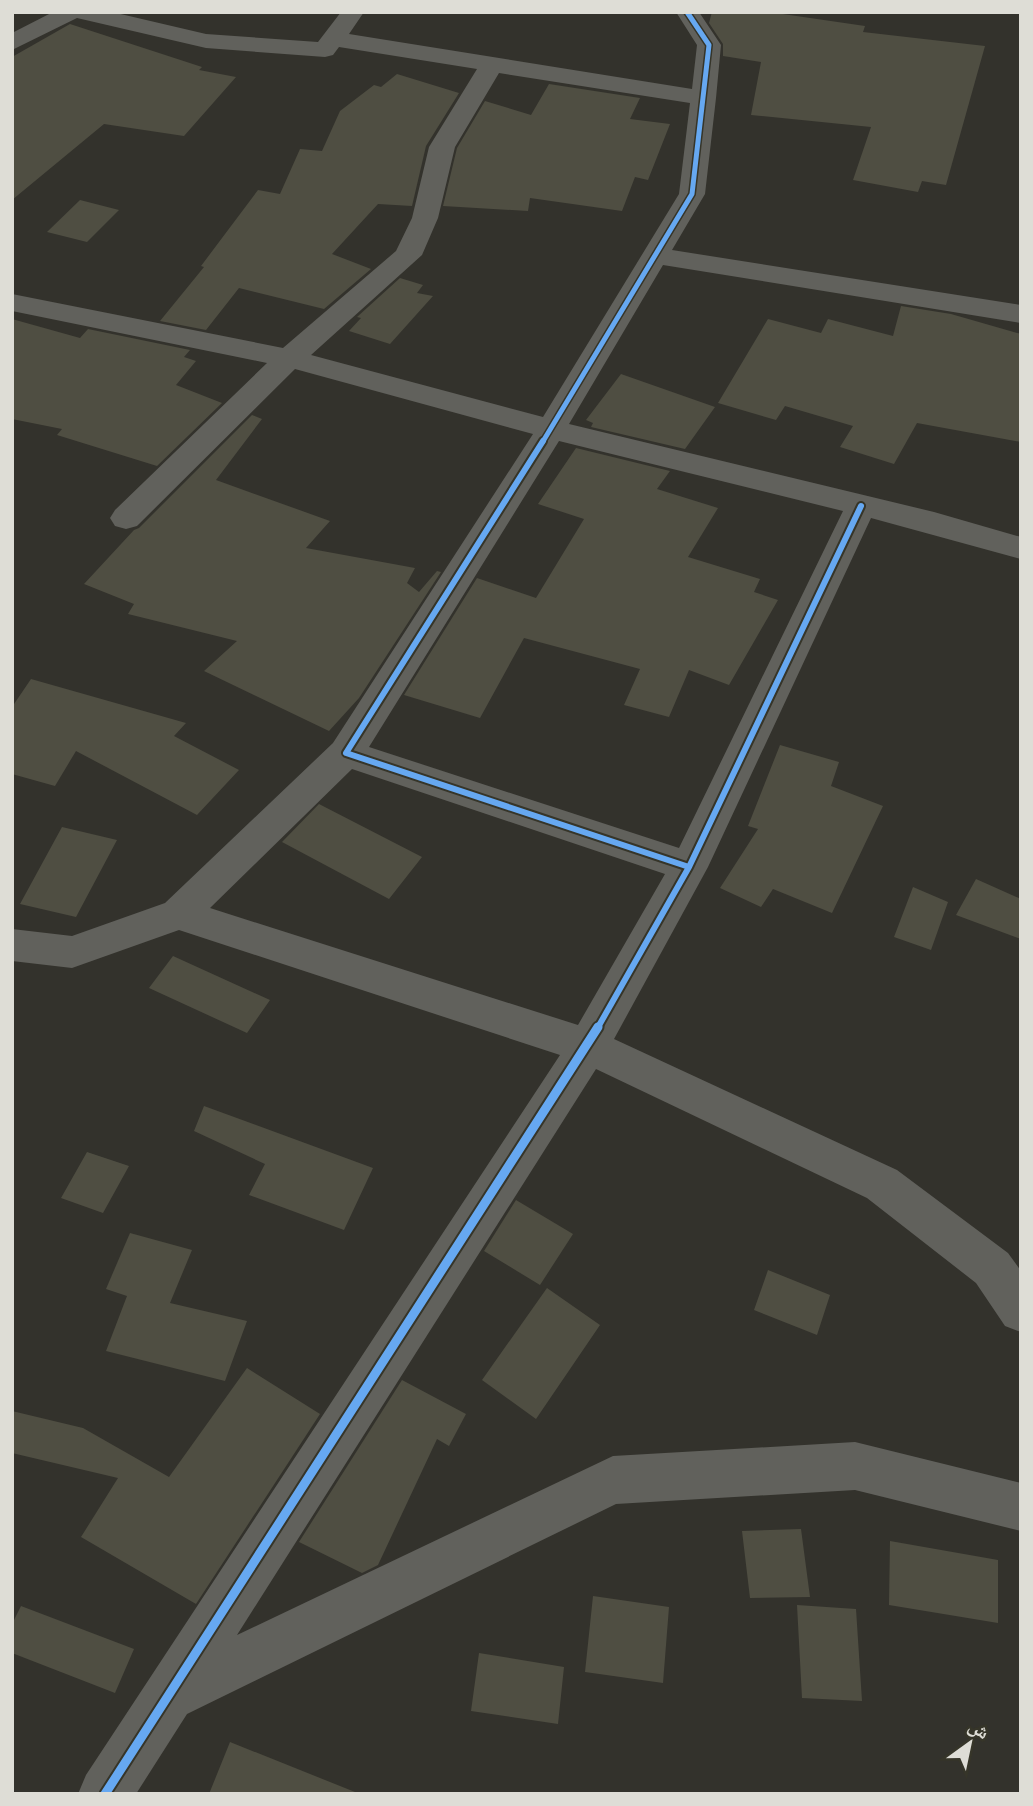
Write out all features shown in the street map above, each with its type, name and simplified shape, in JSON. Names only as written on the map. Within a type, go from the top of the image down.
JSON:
[{"type":"street","points":[[12,43],[71,12]]},
{"type":"street","points":[[80,12],[206,41],[325,50],[353,12]]},
{"type":"street","points":[[12,945],[72,953],[179,914],[346,753],[551,429],[692,194],[709,45],[687,12]]},
{"type":"street","points":[[334,39],[704,98]]},
{"type":"street","points":[[126,518],[289,358],[408,255],[425,218],[442,148],[492,64]]},
{"type":"street","points":[[656,256],[1021,314]]},
{"type":"street","points":[[12,302],[289,358],[551,429],[1021,548]]},
{"type":"street","points":[[105,1794],[588,1046],[689,867],[861,506]]},
{"type":"street","points":[[346,753],[689,867]]},
{"type":"street","points":[[179,914],[588,1046],[882,1184],[992,1268],[1021,1310]]},
{"type":"street","points":[[169,1695],[613,1480],[855,1466],[1021,1507]]},
{"type":"building","points":[[712,12],[769,12],[865,26],[863,32],[985,46],[946,185],[922,181],[918,192],[853,180],[871,127],[751,115],[761,62],[723,56],[723,44],[709,23]]},
{"type":"building","points":[[70,24],[202,67],[199,70],[236,77],[184,136],[104,124],[12,200],[12,57]]},
{"type":"building","points":[[397,74],[459,93],[426,146],[412,206],[378,204],[332,254],[371,269],[324,309],[239,288],[206,330],[160,321],[204,267],[201,266],[258,190],[280,194],[300,149],[322,151],[340,111],[374,85],[381,87]]},
{"type":"building","points":[[549,84],[640,98],[630,119],[670,124],[648,180],[635,177],[622,211],[530,198],[528,211],[443,206],[457,148],[485,101],[531,115]]},
{"type":"building","points":[[80,200],[119,210],[87,242],[47,232]]},
{"type":"building","points":[[400,278],[423,285],[417,293],[433,296],[390,344],[349,331],[361,318],[357,317]]},
{"type":"building","points":[[901,306],[951,314],[1021,334],[1021,442],[917,423],[894,464],[840,447],[853,426],[785,406],[776,420],[718,403],[768,319],[821,333],[828,319],[893,336]]},
{"type":"building","points":[[12,319],[80,338],[88,329],[190,350],[184,357],[196,361],[176,385],[222,403],[157,466],[57,435],[62,429],[12,419]]},
{"type":"building","points":[[621,374],[715,407],[685,449],[591,427],[593,423],[586,420]]},
{"type":"building","points":[[252,415],[262,419],[216,480],[330,521],[306,548],[415,568],[407,583],[419,592],[437,571],[441,572],[359,698],[329,731],[204,671],[237,641],[128,614],[134,604],[84,584],[134,530]]},
{"type":"building","points":[[576,448],[670,471],[657,489],[718,508],[688,557],[760,579],[754,592],[778,600],[729,685],[689,670],[669,717],[624,705],[640,669],[524,638],[480,718],[404,695],[477,578],[536,598],[584,519],[538,504]]},
{"type":"building","points":[[31,679],[186,723],[174,736],[239,770],[197,815],[76,751],[55,786],[12,774],[12,707]]},
{"type":"building","points":[[780,745],[839,762],[831,786],[883,806],[832,913],[773,889],[761,907],[720,888],[758,829],[748,826]]},
{"type":"building","points":[[319,804],[422,857],[389,899],[282,842]]},
{"type":"building","points":[[62,827],[117,840],[76,917],[20,904]]},
{"type":"building","points":[[976,879],[1021,899],[1021,939],[956,915]]},
{"type":"building","points":[[913,887],[948,902],[931,950],[894,937]]},
{"type":"building","points":[[173,956],[270,1000],[247,1033],[149,988]]},
{"type":"building","points":[[204,1106],[373,1168],[344,1230],[249,1195],[265,1164],[194,1131]]},
{"type":"building","points":[[87,1152],[129,1166],[103,1213],[61,1198]]},
{"type":"building","points":[[516,1200],[573,1234],[540,1285],[484,1251]]},
{"type":"building","points":[[130,1233],[192,1250],[170,1303],[247,1321],[225,1381],[106,1351],[127,1296],[106,1289]]},
{"type":"building","points":[[768,1270],[830,1295],[817,1335],[754,1310]]},
{"type":"building","points":[[547,1288],[600,1325],[536,1419],[482,1380]]},
{"type":"building","points":[[247,1368],[320,1414],[196,1604],[81,1537],[118,1478],[12,1453],[12,1411],[83,1428],[169,1477]]},
{"type":"building","points":[[402,1380],[466,1414],[449,1446],[437,1439],[378,1565],[362,1573],[299,1542]]},
{"type":"building","points":[[801,1529],[810,1597],[750,1598],[742,1531]]},
{"type":"building","points":[[890,1541],[998,1560],[998,1623],[889,1605]]},
{"type":"building","points":[[593,1596],[669,1607],[663,1683],[585,1672]]},
{"type":"building","points":[[797,1605],[856,1609],[862,1701],[802,1698]]},
{"type":"building","points":[[21,1606],[134,1649],[115,1693],[12,1653],[12,1624]]},
{"type":"building","points":[[479,1653],[564,1667],[558,1724],[471,1711]]},
{"type":"building","points":[[230,1742],[355,1792],[355,1794],[209,1794]]},
{"type":"cycle path","points":[[687,12],[709,45],[692,194],[551,429],[346,753],[689,867]]},
{"type":"cycle path","points":[[105,1794],[588,1046],[689,867],[861,506]]}]
